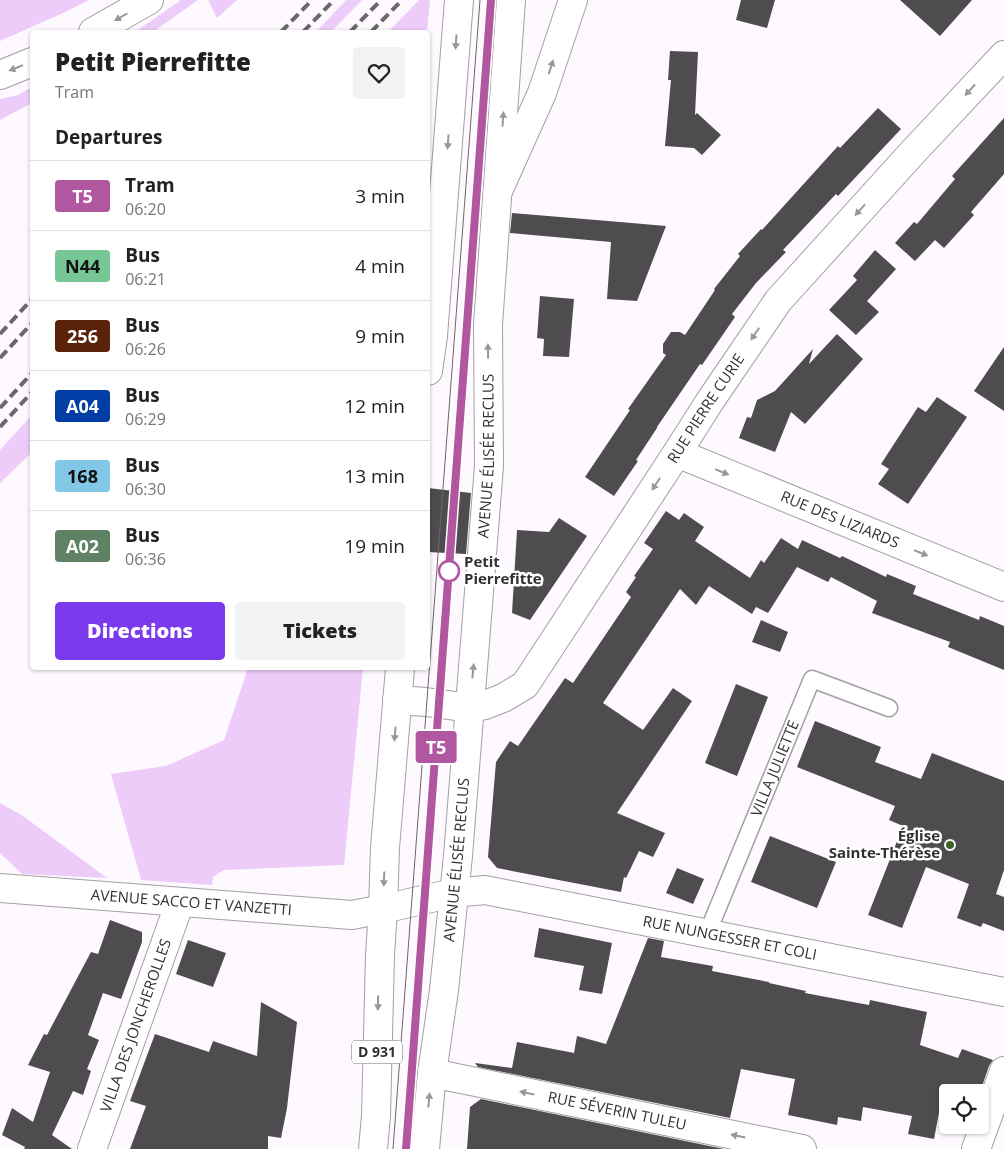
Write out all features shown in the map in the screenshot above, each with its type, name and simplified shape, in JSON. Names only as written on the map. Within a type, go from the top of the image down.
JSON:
[{"type":"street","points":[[96,30],[149,0]]},
{"type":"street","name":"AVENUE ÉLISÉE RECLUS","points":[[425,1149],[432,1073],[444,990],[454,894],[489,466],[488,325],[511,0]]},
{"type":"street","points":[[497,192],[542,93],[573,0]]},
{"type":"street","points":[[430,357],[459,5]]},
{"type":"street","name":"RUE PIERRE CURIE","points":[[397,700],[470,708],[503,698],[525,685],[778,300],[1004,55]]},
{"type":"street","points":[[0,75],[30,63]]},
{"type":"street","name":"RUE DES LIZIARDS","points":[[677,453],[1004,587]]},
{"type":"street","name":"D 931","points":[[373,1149],[376,1116],[385,848],[400,670]]},
{"type":"street","name":"AVENUE SACCO ET VANZETTI","points":[[0,888],[352,915],[383,910]]},
{"type":"street","name":"RUE NUNGESSER ET COLI","points":[[383,910],[454,894],[485,890],[1004,992]]},
{"type":"street","name":"VILLA DES JONCHEROLLES","points":[[92,1149],[180,902]]},
{"type":"street","points":[[976,1149],[1004,1071]]},
{"type":"street","name":"RUE SÉVERIN TULEU","points":[[432,1073],[802,1149]]},
{"type":"lane","name":"VILLA JULIETTE","points":[[707,934],[812,679],[889,708]]},
{"type":"shaded area","points":[[0,0],[89,0],[0,41]]},
{"type":"shaded area","points":[[181,0],[198,0],[156,30],[138,30]]},
{"type":"shaded area","points":[[208,0],[237,0],[217,18]]},
{"type":"shaded area","points":[[346,0],[362,0],[333,30],[318,30]]},
{"type":"shaded area","points":[[419,0],[430,0],[427,30],[390,30]]},
{"type":"shaded area","points":[[30,88],[30,104],[0,120],[0,99],[18,95]]},
{"type":"shaded area","points":[[30,417],[30,454],[0,483],[0,450]]},
{"type":"shaded area","points":[[247,670],[363,670],[344,865],[224,870],[213,877],[212,885],[141,880],[111,774],[166,766],[224,740]]},
{"type":"shaded area","points":[[0,803],[23,816],[107,878],[22,874],[0,853]]},
{"type":"building","points":[[741,0],[775,0],[767,28],[736,20]]},
{"type":"building","points":[[900,0],[972,0],[940,36]]},
{"type":"building","points":[[670,51],[698,52],[695,115],[697,113],[721,135],[702,155],[694,148],[665,146],[671,80],[668,80]]},
{"type":"building","points":[[878,108],[901,129],[838,196],[836,194],[783,250],[786,252],[756,283],[732,314],[735,317],[657,427],[636,460],[638,461],[614,496],[585,477],[630,410],[628,409],[666,355],[663,353],[663,344],[671,332],[680,332],[685,335],[714,289],[740,256],[738,254],[838,146],[840,148]]},
{"type":"building","points":[[1004,118],[1004,174],[971,212],[974,215],[944,248],[935,240],[915,261],[895,243],[914,222],[917,224],[955,179],[952,176]]},
{"type":"building","points":[[512,213],[666,226],[637,301],[607,299],[611,242],[510,233]]},
{"type":"building","points":[[875,250],[896,269],[867,301],[879,312],[856,335],[829,310],[857,280],[853,276]]},
{"type":"building","points":[[540,296],[574,299],[569,357],[543,356],[544,339],[537,338]]},
{"type":"building","points":[[837,334],[863,359],[805,424],[791,412],[775,452],[739,438],[747,417],[751,418],[757,400],[775,391],[813,349],[809,364]]},
{"type":"building","points":[[1004,347],[1004,411],[974,391]]},
{"type":"building","points":[[937,397],[967,417],[908,504],[878,484],[889,469],[881,464],[918,407],[926,412]]},
{"type":"building","points":[[430,488],[471,493],[466,554],[430,552]]},
{"type":"building","points":[[666,511],[679,520],[684,513],[704,527],[695,541],[750,578],[761,560],[764,563],[781,538],[798,549],[802,540],[886,577],[887,574],[916,586],[913,594],[979,620],[980,616],[1004,626],[1004,670],[948,647],[950,642],[872,613],[877,601],[831,577],[828,582],[797,567],[768,613],[756,607],[752,614],[709,586],[696,605],[680,589],[603,703],[643,730],[673,688],[692,701],[617,813],[665,833],[653,857],[639,851],[626,878],[624,877],[621,892],[497,868],[488,857],[496,762],[510,741],[518,746],[565,678],[573,683],[631,597],[626,592],[636,577],[634,576],[653,549],[644,543]]},
{"type":"building","points":[[559,518],[587,536],[530,620],[512,613],[517,530],[549,532]]},
{"type":"building","points":[[761,620],[788,632],[780,652],[752,642]]},
{"type":"building","points":[[736,684],[768,697],[737,776],[705,763]]},
{"type":"building","name":"Église Sainte-Thérèse","points":[[815,721],[881,747],[875,762],[921,779],[932,753],[1004,781],[1004,870],[996,894],[1004,897],[1004,931],[983,923],[981,927],[957,918],[969,884],[926,867],[902,928],[868,915],[903,826],[889,820],[895,806],[797,767]]},
{"type":"building","points":[[770,836],[836,862],[817,908],[751,882]]},
{"type":"building","points":[[677,868],[704,879],[693,904],[666,893]]},
{"type":"building","points":[[110,920],[142,932],[142,942],[121,999],[103,993],[88,1035],[99,1040],[87,1069],[91,1071],[83,1095],[73,1091],[52,1135],[72,1149],[24,1149],[25,1147],[2,1135],[12,1108],[33,1122],[50,1072],[28,1065],[44,1034],[47,1035],[91,952],[98,954]]},
{"type":"building","points":[[539,928],[612,943],[602,994],[579,990],[584,966],[534,957]]},
{"type":"building","points":[[648,938],[664,941],[661,957],[713,966],[712,971],[769,982],[806,991],[805,993],[869,1005],[870,1000],[927,1012],[920,1045],[958,1058],[962,1049],[993,1060],[983,1084],[939,1084],[939,1113],[934,1139],[908,1134],[912,1116],[863,1107],[861,1121],[838,1117],[837,1125],[788,1115],[795,1079],[741,1069],[730,1118],[478,1067],[475,1063],[512,1068],[517,1042],[574,1053],[577,1036],[606,1044]]},
{"type":"building","points":[[188,940],[226,953],[213,987],[176,974]]},
{"type":"building","points":[[261,1002],[297,1022],[287,1108],[281,1138],[268,1136],[268,1149],[130,1149],[146,1106],[130,1101],[155,1034],[209,1052],[213,1041],[257,1056]]},
{"type":"building","points":[[481,1099],[724,1149],[467,1149],[470,1107]]},
{"type":"tram line","points":[[430,660],[480,0]]},
{"type":"tram line","points":[[406,1149],[491,0]]},
{"type":"tram line","name":"T5","points":[[406,1149],[491,0]]},
{"type":"tram line","points":[[393,1149],[429,670]]},
{"type":"railway","points":[[283,30],[312,0]]},
{"type":"railway","points":[[305,30],[334,0]]},
{"type":"railway","points":[[352,30],[381,0]]},
{"type":"railway","points":[[373,30],[402,0]]},
{"type":"railway","points":[[0,334],[30,301]]},
{"type":"railway","points":[[0,358],[30,325]]},
{"type":"railway","points":[[0,408],[30,375]]},
{"type":"railway","points":[[0,427],[30,394]]},
{"type":"place","name":"Petit Pierrefitte","points":[[449,571]]},
{"type":"place","name":"Église Sainte-Thérèse","points":[[950,845]]}]
